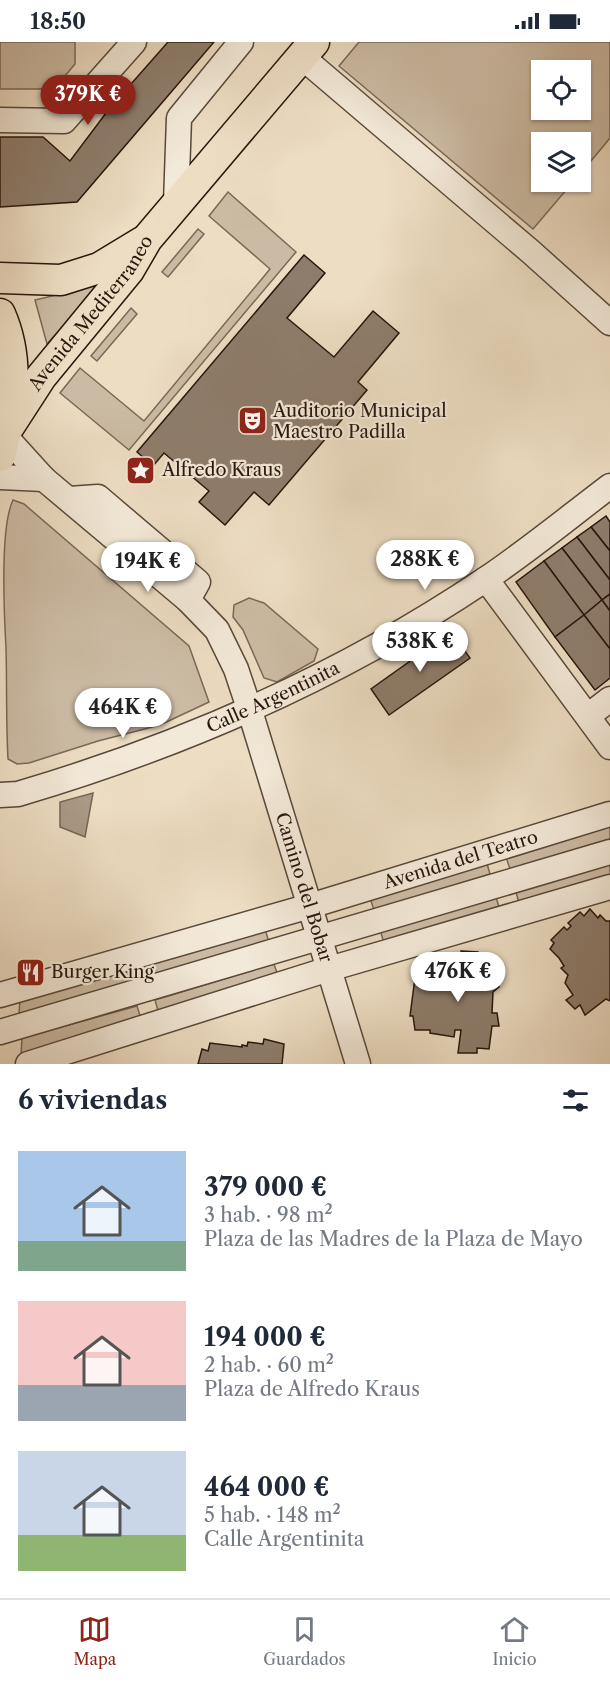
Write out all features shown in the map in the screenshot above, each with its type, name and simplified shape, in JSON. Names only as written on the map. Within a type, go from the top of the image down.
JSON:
[{"type":"main road","points":[[147,239],[308,50]]},
{"type":"main road","name":"Avenida Mediterraneo","points":[[0,278],[61,280],[99,268],[147,239]]},
{"type":"main road","name":"Avenida Mediterraneo","points":[[4,440],[41,377],[129,270],[147,239]]},
{"type":"main road","points":[[0,314],[12,351],[14,376],[4,440]]},
{"type":"street","points":[[0,120],[64,121],[134,42]]},
{"type":"street","points":[[176,203],[179,117],[242,42]]},
{"type":"street","points":[[308,50],[610,323]]},
{"type":"street","name":"Camino del Bobar","points":[[4,440],[45,479],[188,600],[217,630],[236,669],[250,711],[358,1064]]},
{"type":"street","points":[[0,477],[45,479]]},
{"type":"street","name":"Calle Argentinita","points":[[0,795],[18,794],[87,774],[250,711],[386,639],[486,579],[610,486]]},
{"type":"street","points":[[486,579],[610,747]]},
{"type":"street","points":[[588,716],[610,699]]},
{"type":"street","name":"Avenida del Teatro","points":[[0,995],[310,906],[610,814]]},
{"type":"street","name":"Avenida del Teatro","points":[[0,1032],[610,852]]},
{"type":"street","points":[[28,1064],[329,969],[610,887]]},
{"type":"shaded area","points":[[0,42],[75,42],[75,64],[54,89],[0,89]]},
{"type":"shaded area","points":[[359,42],[610,42],[610,138],[591,161],[591,132],[531,132],[531,192],[564,192],[533,229],[339,66]]},
{"type":"shaded area","points":[[228,192],[296,252],[129,450],[60,393],[80,368],[144,421],[270,269],[209,216]]},
{"type":"shaded area","points":[[198,229],[204,234],[168,277],[162,272]]},
{"type":"shaded area","points":[[102,284],[47,344],[35,300]]},
{"type":"shaded area","points":[[131,308],[137,314],[97,361],[91,356]]},
{"type":"shaded area","points":[[13,500],[24,504],[189,646],[209,702],[160,725],[98,741],[29,763],[17,764],[8,759],[4,571],[6,529]]},
{"type":"shaded area","points":[[249,598],[264,603],[318,649],[314,661],[277,682],[264,678],[243,630],[233,617],[234,605]]},
{"type":"shaded area","points":[[93,793],[85,837],[60,827],[60,802]]},
{"type":"shaded area","points":[[610,823],[610,839],[510,869],[505,854]]},
{"type":"shaded area","points":[[486,860],[490,874],[374,910],[369,895]]},
{"type":"shaded area","points":[[610,862],[610,881],[520,907],[516,892]]},
{"type":"shaded area","points":[[496,897],[501,914],[385,946],[380,930]]},
{"type":"shaded area","points":[[264,926],[269,942],[150,978],[145,962]]},
{"type":"shaded area","points":[[274,964],[279,979],[159,1014],[155,1000]]},
{"type":"shaded area","points":[[126,969],[130,983],[19,1014],[20,998]]},
{"type":"shaded area","points":[[137,1006],[141,1019],[21,1055],[22,1038]]},
{"type":"building","points":[[168,42],[214,42],[77,202],[0,207],[0,137],[43,137],[70,161],[109,109]]},
{"type":"building","name":"Auditorio Municipal Maestro Padilla","points":[[304,255],[325,273],[287,318],[334,357],[373,311],[399,333],[358,382],[367,390],[269,505],[254,492],[225,525],[199,502],[209,491],[164,453],[153,466],[137,452]]},
{"type":"building","points":[[606,516],[610,522],[610,551],[591,527]]},
{"type":"building","points":[[591,527],[610,551],[610,580],[577,537]]},
{"type":"building","points":[[577,537],[610,580],[610,594],[602,600],[562,548]]},
{"type":"building","points":[[562,548],[602,600],[584,615],[544,561]]},
{"type":"building","points":[[544,561],[584,615],[555,637],[516,582]]},
{"type":"building","points":[[610,594],[610,611],[602,600]]},
{"type":"building","points":[[602,600],[610,611],[610,649],[584,615]]},
{"type":"building","points":[[584,615],[610,649],[610,678],[595,690],[555,637]]},
{"type":"building","points":[[451,632],[470,658],[389,715],[371,689]]},
{"type":"building","points":[[590,909],[598,918],[600,915],[606,921],[610,921],[610,1001],[606,999],[585,1015],[580,1005],[575,1009],[566,1000],[573,995],[565,983],[568,975],[561,968],[564,966],[559,958],[550,949],[554,943],[551,940],[564,927],[567,930],[571,926],[568,923],[580,912],[584,916]]},
{"type":"building","points":[[461,951],[478,952],[478,956],[490,957],[489,969],[494,969],[493,980],[499,980],[499,987],[493,992],[492,1013],[497,1013],[499,1026],[492,1026],[489,1049],[477,1048],[477,1053],[458,1053],[461,1030],[455,1030],[454,1037],[430,1033],[430,1030],[415,1030],[413,1016],[410,1016],[415,978],[419,978],[419,974],[432,975],[432,970],[444,970],[444,967],[455,968],[455,973],[463,974]]},
{"type":"building","points":[[264,1039],[284,1044],[282,1064],[198,1064],[202,1049],[208,1051],[210,1043],[242,1047],[242,1045],[247,1046],[248,1042],[263,1044]]},
{"type":"place","name":"Auditorio Municipal Maestro Padilla","points":[[252,421]]},
{"type":"place","name":"Alfredo Kraus","points":[[141,470]]},
{"type":"place","name":"Burger King","points":[[30,972]]}]
